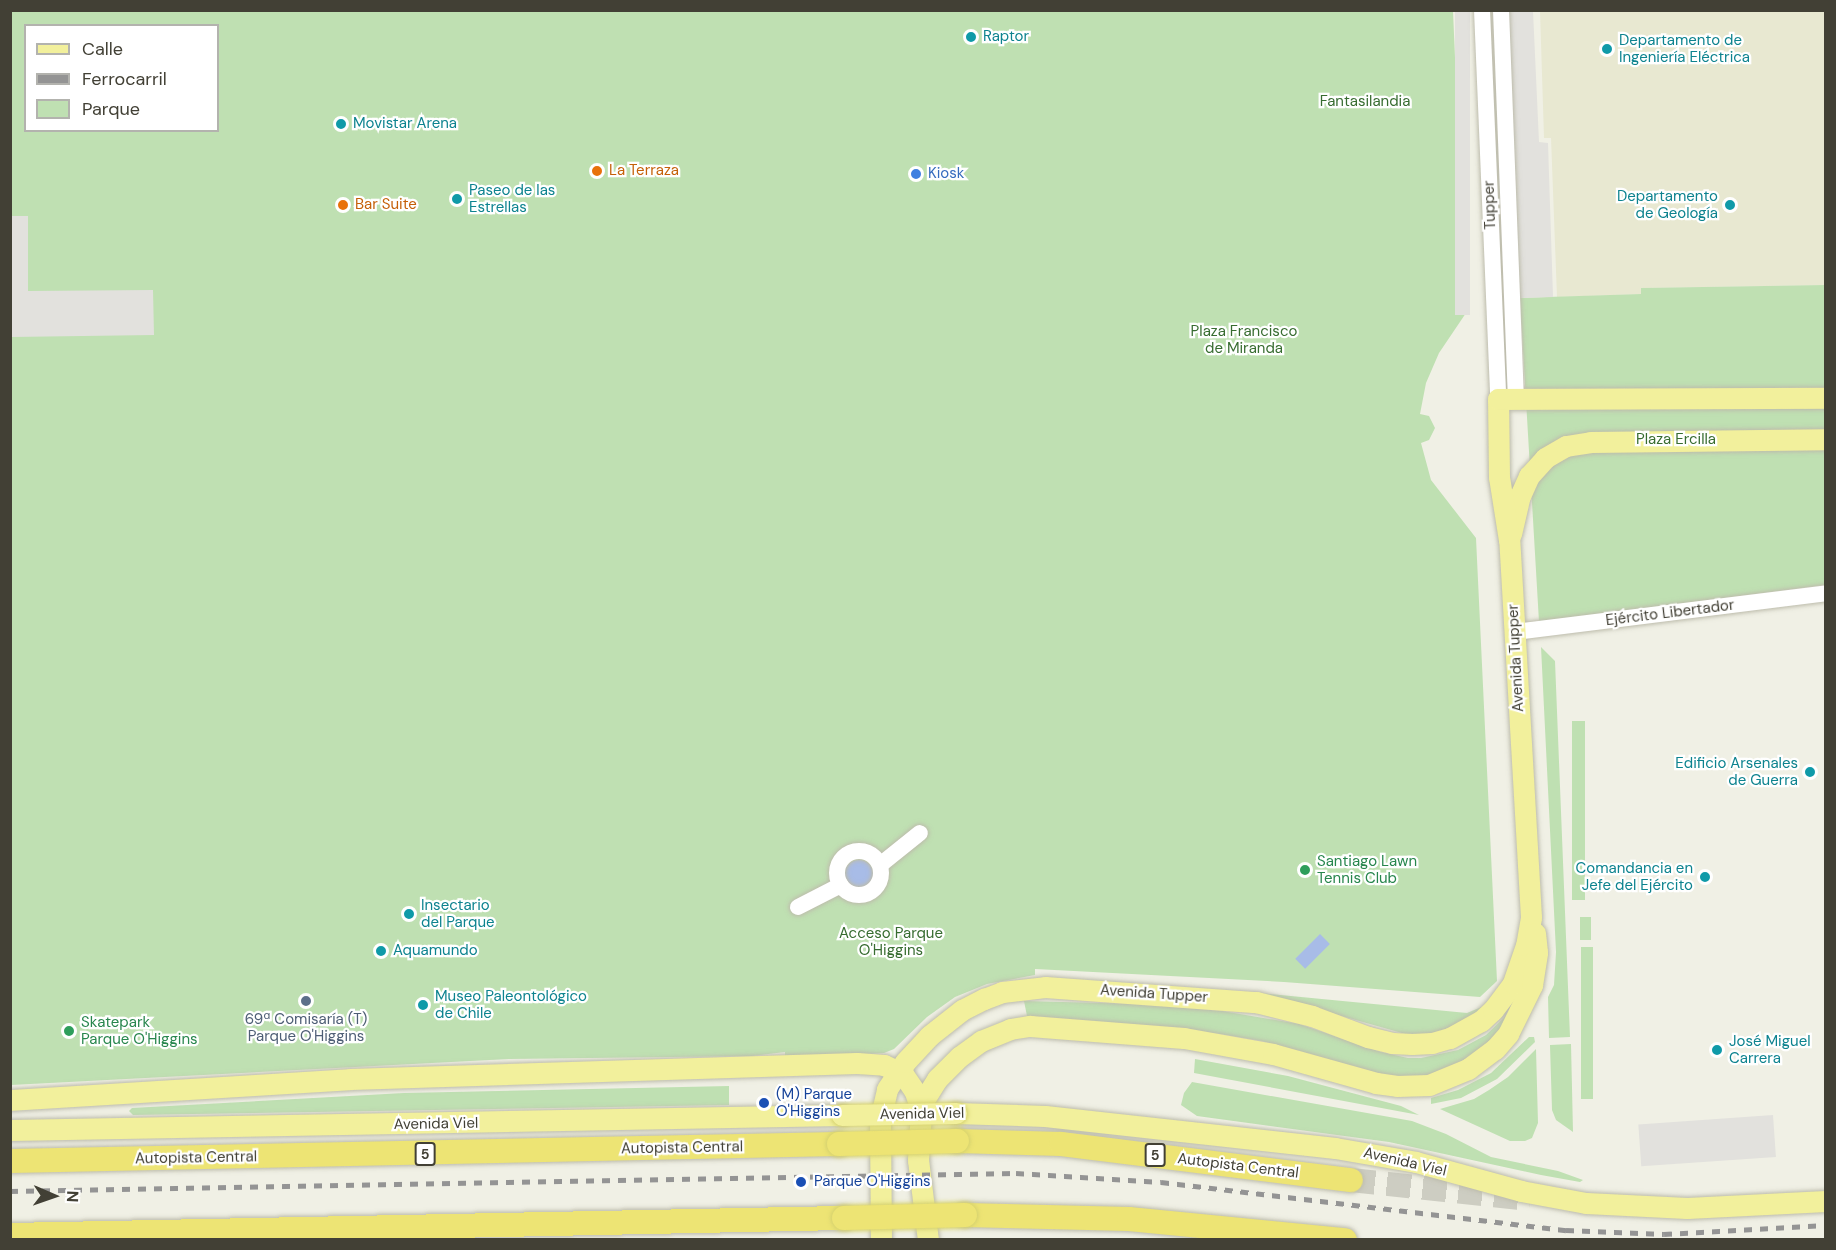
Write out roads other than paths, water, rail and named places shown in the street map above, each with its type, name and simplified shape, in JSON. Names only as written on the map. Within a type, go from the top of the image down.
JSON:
[{"type":"highway","name":"Autopista Central","points":[[10,1161],[957,1141],[1061,1144],[1351,1180]]},
{"type":"highway","points":[[10,1235],[965,1215],[1129,1219],[1345,1239]]},
{"type":"main road","points":[[1507,398],[1826,398]]},
{"type":"main road","name":"Avenida Tupper","points":[[928,1239],[918,1169],[921,1111],[924,1100],[937,1079],[959,1057],[995,1034],[1030,1026],[1184,1038],[1273,1054],[1376,1083],[1397,1086],[1439,1082],[1483,1059],[1496,1049],[1515,1024],[1535,974],[1537,952],[1531,917],[1509,540],[1499,477],[1507,398]]},
{"type":"main road","points":[[1509,540],[1520,496],[1529,476],[1545,458],[1566,446],[1591,442],[1826,439]]},
{"type":"main road","name":"Avenida Tupper","points":[[882,1239],[880,1120],[887,1089],[898,1071],[928,1036],[962,1010],[1002,992],[1045,987],[1193,996],[1270,1004],[1392,1043],[1432,1043],[1450,1038],[1481,1021],[1504,998],[1520,965],[1531,917]]},
{"type":"main road","points":[[10,1100],[361,1079],[878,1063],[898,1071],[911,1084],[921,1111]]},
{"type":"main road","name":"Avenida Viel","points":[[10,1130],[956,1113],[1056,1117],[1335,1148],[1406,1160],[1521,1191],[1586,1203],[1687,1208],[1826,1201]]},
{"type":"street","name":"Tupper","points":[[1482,10],[1507,398]]},
{"type":"street","name":"Tupper","points":[[1500,10],[1507,398]]},
{"type":"street","name":"Ejército Libertador","points":[[1515,632],[1826,594]]},
{"type":"street","points":[[880,865],[920,833]]},
{"type":"street","points":[[867,852],[880,865],[880,882],[872,891],[855,895],[841,885],[838,867],[849,853],[867,852]]},
{"type":"street","points":[[798,907],[841,885]]},
{"type":"water","points":[[859,860],[869,864],[873,874],[869,884],[859,888],[849,884],[845,874],[849,864]]},
{"type":"water","points":[[1320,934],[1330,944],[1305,969],[1295,959]]},
{"type":"tunnel","points":[[1351,1180],[1530,1199]]},
{"type":"railway","points":[[10,1191],[1016,1173],[1161,1182],[1566,1230],[1664,1234],[1826,1225]]},
{"type":"place","name":"Raptor","points":[[971,37]]},
{"type":"place","name":"Departamento de Ingeniería Eléctrica","points":[[1607,49]]},
{"type":"place","name":"Movistar Arena","points":[[341,124]]},
{"type":"place","name":"La Terraza","points":[[597,171]]},
{"type":"place","name":"Kiosk","points":[[916,174]]},
{"type":"place","name":"Paseo de las Estrellas","points":[[457,199]]},
{"type":"place","name":"Bar Suite","points":[[343,205]]},
{"type":"place","name":"Departamento de Geología","points":[[1730,205]]},
{"type":"place","name":"Edificio Arsenales de Guerra","points":[[1810,772]]},
{"type":"place","name":"Santiago Lawn Tennis Club","points":[[1305,870]]},
{"type":"place","name":"Comandancia en Jefe del Ejército","points":[[1705,877]]},
{"type":"place","name":"Insectario del Parque","points":[[409,914]]},
{"type":"place","name":"Aquamundo","points":[[381,951]]},
{"type":"place","name":"69ª Comisaría (T) Parque O'Higgins","points":[[306,1001]]},
{"type":"place","name":"Museo Paleontológico de Chile","points":[[423,1005]]},
{"type":"place","name":"Skatepark Parque O'Higgins","points":[[69,1031]]},
{"type":"place","name":"José Miguel Carrera","points":[[1717,1050]]},
{"type":"place","name":"(M) Parque O'Higgins","points":[[764,1103]]},
{"type":"place","name":"Parque O'Higgins","points":[[801,1182]]},
{"type":"park label","name":"Fantasilandia","points":[[1365,102]]},
{"type":"park label","name":"Plaza Francisco de Miranda","points":[[1244,340]]},
{"type":"park label","name":"Plaza Ercilla","points":[[1676,440]]},
{"type":"park label","name":"Acceso Parque O'Higgins","points":[[891,942]]}]
